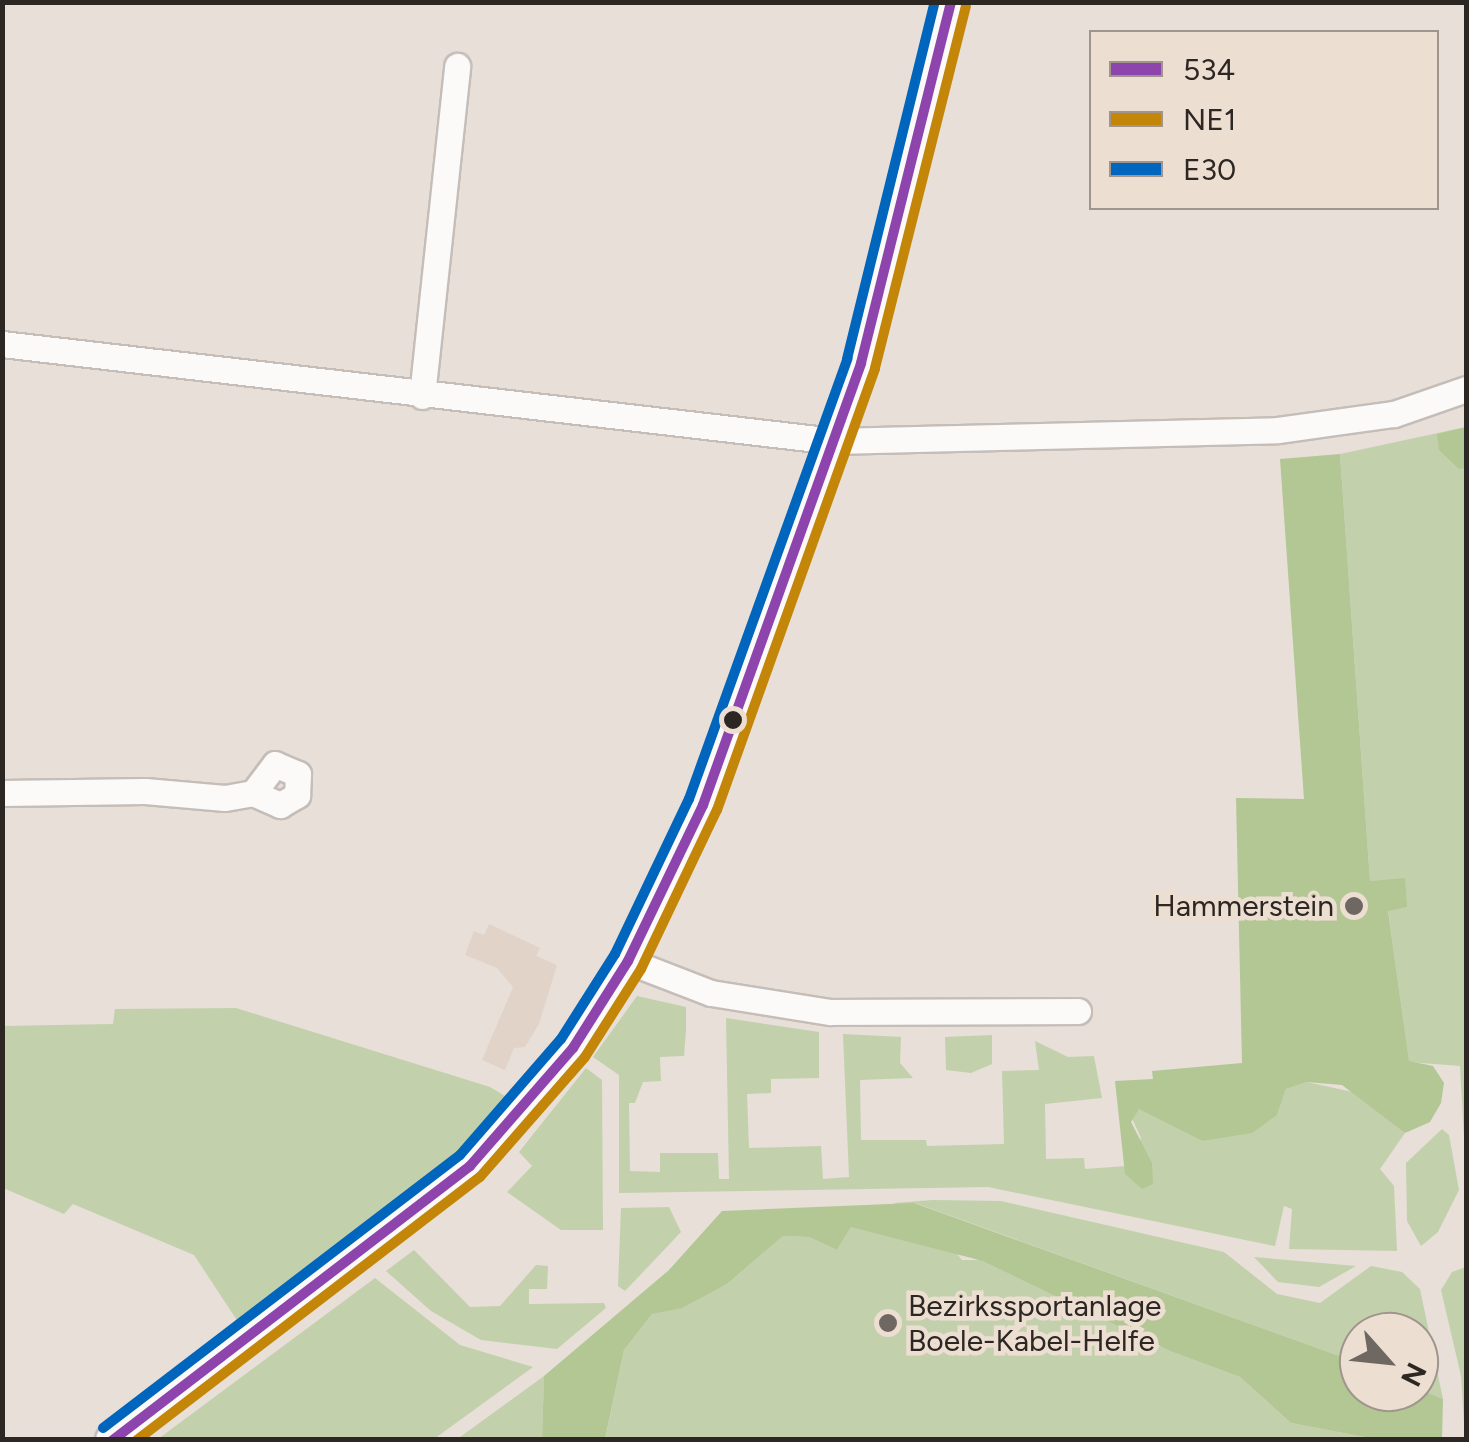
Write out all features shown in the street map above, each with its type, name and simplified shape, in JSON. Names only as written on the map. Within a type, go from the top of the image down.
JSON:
[{"type":"street","points":[[112,1440],[470,1166],[572,1048],[628,960],[703,805],[861,363],[951,2]]},
{"type":"street","points":[[422,396],[457,66]]},
{"type":"street","points":[[2,344],[422,396],[834,441],[1278,430],[1394,414],[1466,389]]},
{"type":"street","points":[[2,793],[144,791],[225,798],[252,793]]},
{"type":"street","points":[[628,960],[710,993],[830,1012],[1078,1011]]},
{"type":"shaded area","points":[[489,924],[540,948],[536,956],[557,965],[539,1024],[525,1047],[514,1048],[505,1070],[482,1060],[513,987],[497,968],[465,955],[474,931],[484,935]]},
{"type":"green space","points":[[1466,427],[1466,1175],[1460,1066],[1409,1062],[1388,910],[1405,879],[1370,881],[1340,454]]},
{"type":"green space","points":[[1466,427],[1466,468],[1459,469],[1439,450],[1437,434]]},
{"type":"green space","points":[[1340,454],[1370,881],[1405,878],[1407,907],[1388,911],[1409,1061],[1433,1066],[1444,1083],[1441,1103],[1430,1122],[1405,1133],[1342,1085],[1307,1082],[1286,1089],[1277,1115],[1252,1133],[1202,1141],[1139,1109],[1131,1122],[1152,1163],[1153,1184],[1142,1189],[1125,1174],[1115,1081],[1153,1079],[1152,1071],[1242,1063],[1236,798],[1304,799],[1280,459]]},
{"type":"green space","points":[[637,996],[686,1007],[686,1030],[684,1056],[660,1057],[661,1081],[643,1082],[635,1103],[629,1103],[630,1171],[660,1172],[660,1153],[718,1153],[719,1179],[729,1179],[726,1018],[819,1032],[819,1078],[771,1079],[771,1093],[747,1094],[749,1148],[821,1146],[823,1179],[849,1177],[843,1034],[901,1037],[900,1063],[913,1078],[860,1080],[861,1140],[926,1140],[927,1146],[1004,1144],[1002,1071],[1039,1070],[1035,1041],[1068,1057],[1094,1056],[1102,1098],[1045,1104],[1046,1159],[1084,1158],[1085,1169],[1126,1166],[1125,1174],[1141,1138],[1130,1114],[1140,1109],[1202,1141],[1277,1115],[1286,1089],[1307,1082],[1357,1093],[1405,1133],[1380,1169],[1394,1186],[1397,1251],[1289,1249],[1292,1209],[1284,1206],[1275,1246],[988,1187],[619,1193],[619,1075],[593,1057]]},
{"type":"green space","points":[[236,1008],[490,1087],[525,1108],[250,1340],[194,1255],[73,1204],[64,1214],[3,1188],[2,1026],[113,1024],[115,1009]]},
{"type":"green space","points":[[992,1035],[992,1064],[971,1073],[946,1070],[945,1037]]},
{"type":"green space","points":[[586,1068],[602,1080],[603,1230],[561,1230],[507,1192],[532,1166],[519,1152]]},
{"type":"green space","points":[[1442,1129],[1449,1135],[1459,1190],[1438,1232],[1421,1246],[1407,1221],[1406,1163]]},
{"type":"green space","name":"Bezirkssportanlage Boele-Kabel-Helfe","points":[[1001,1201],[1224,1252],[1277,1294],[1320,1303],[1371,1266],[1402,1272],[1420,1289],[1425,1312],[1339,1312],[1339,1356],[915,1203],[962,1260],[983,1260],[1170,1351],[1240,1377],[1291,1423],[1375,1439],[605,1440],[624,1350],[652,1314],[682,1307],[727,1284],[783,1236],[809,1237],[837,1250],[851,1227],[895,1203]]},
{"type":"green space","points":[[914,1203],[1339,1356],[1339,1412],[1439,1412],[1439,1397],[1443,1399],[1442,1439],[1375,1439],[1291,1423],[1240,1377],[1170,1351],[983,1261],[851,1227],[837,1250],[809,1237],[783,1236],[727,1284],[682,1308],[652,1314],[624,1350],[605,1439],[542,1439],[544,1376],[669,1270],[722,1211]]},
{"type":"green space","points":[[669,1207],[681,1232],[625,1291],[618,1286],[621,1208]]},
{"type":"green space","points":[[414,1250],[470,1307],[500,1306],[536,1265],[548,1266],[547,1289],[529,1289],[529,1304],[604,1303],[606,1308],[557,1349],[481,1340],[431,1311],[386,1271]]},
{"type":"green space","points":[[1254,1257],[1356,1266],[1319,1287],[1278,1282]]},
{"type":"green space","points":[[1466,1267],[1465,1440],[1461,1376],[1441,1290],[1452,1272]]},
{"type":"green space","points":[[375,1278],[460,1345],[533,1367],[434,1439],[158,1439]]},
{"type":"green space","points":[[544,1376],[542,1439],[456,1440]]},
{"type":"transit line","name":"E30","points":[[103,1428],[460,1155],[561,1039],[615,954],[689,799],[847,359],[935,2]]},
{"type":"transit line","name":"534","points":[[113,1440],[470,1166],[573,1048],[628,961],[703,805],[861,363],[951,2]]},
{"type":"transit line","name":"NE1","points":[[137,1440],[480,1177],[585,1057],[641,969],[717,810],[875,368],[966,6]]},
{"type":"place","name":"Hammerstein","points":[[1354,906]]},
{"type":"place","name":"Bezirkssportanlage Boele-Kabel-Helfe","points":[[888,1323]]}]
